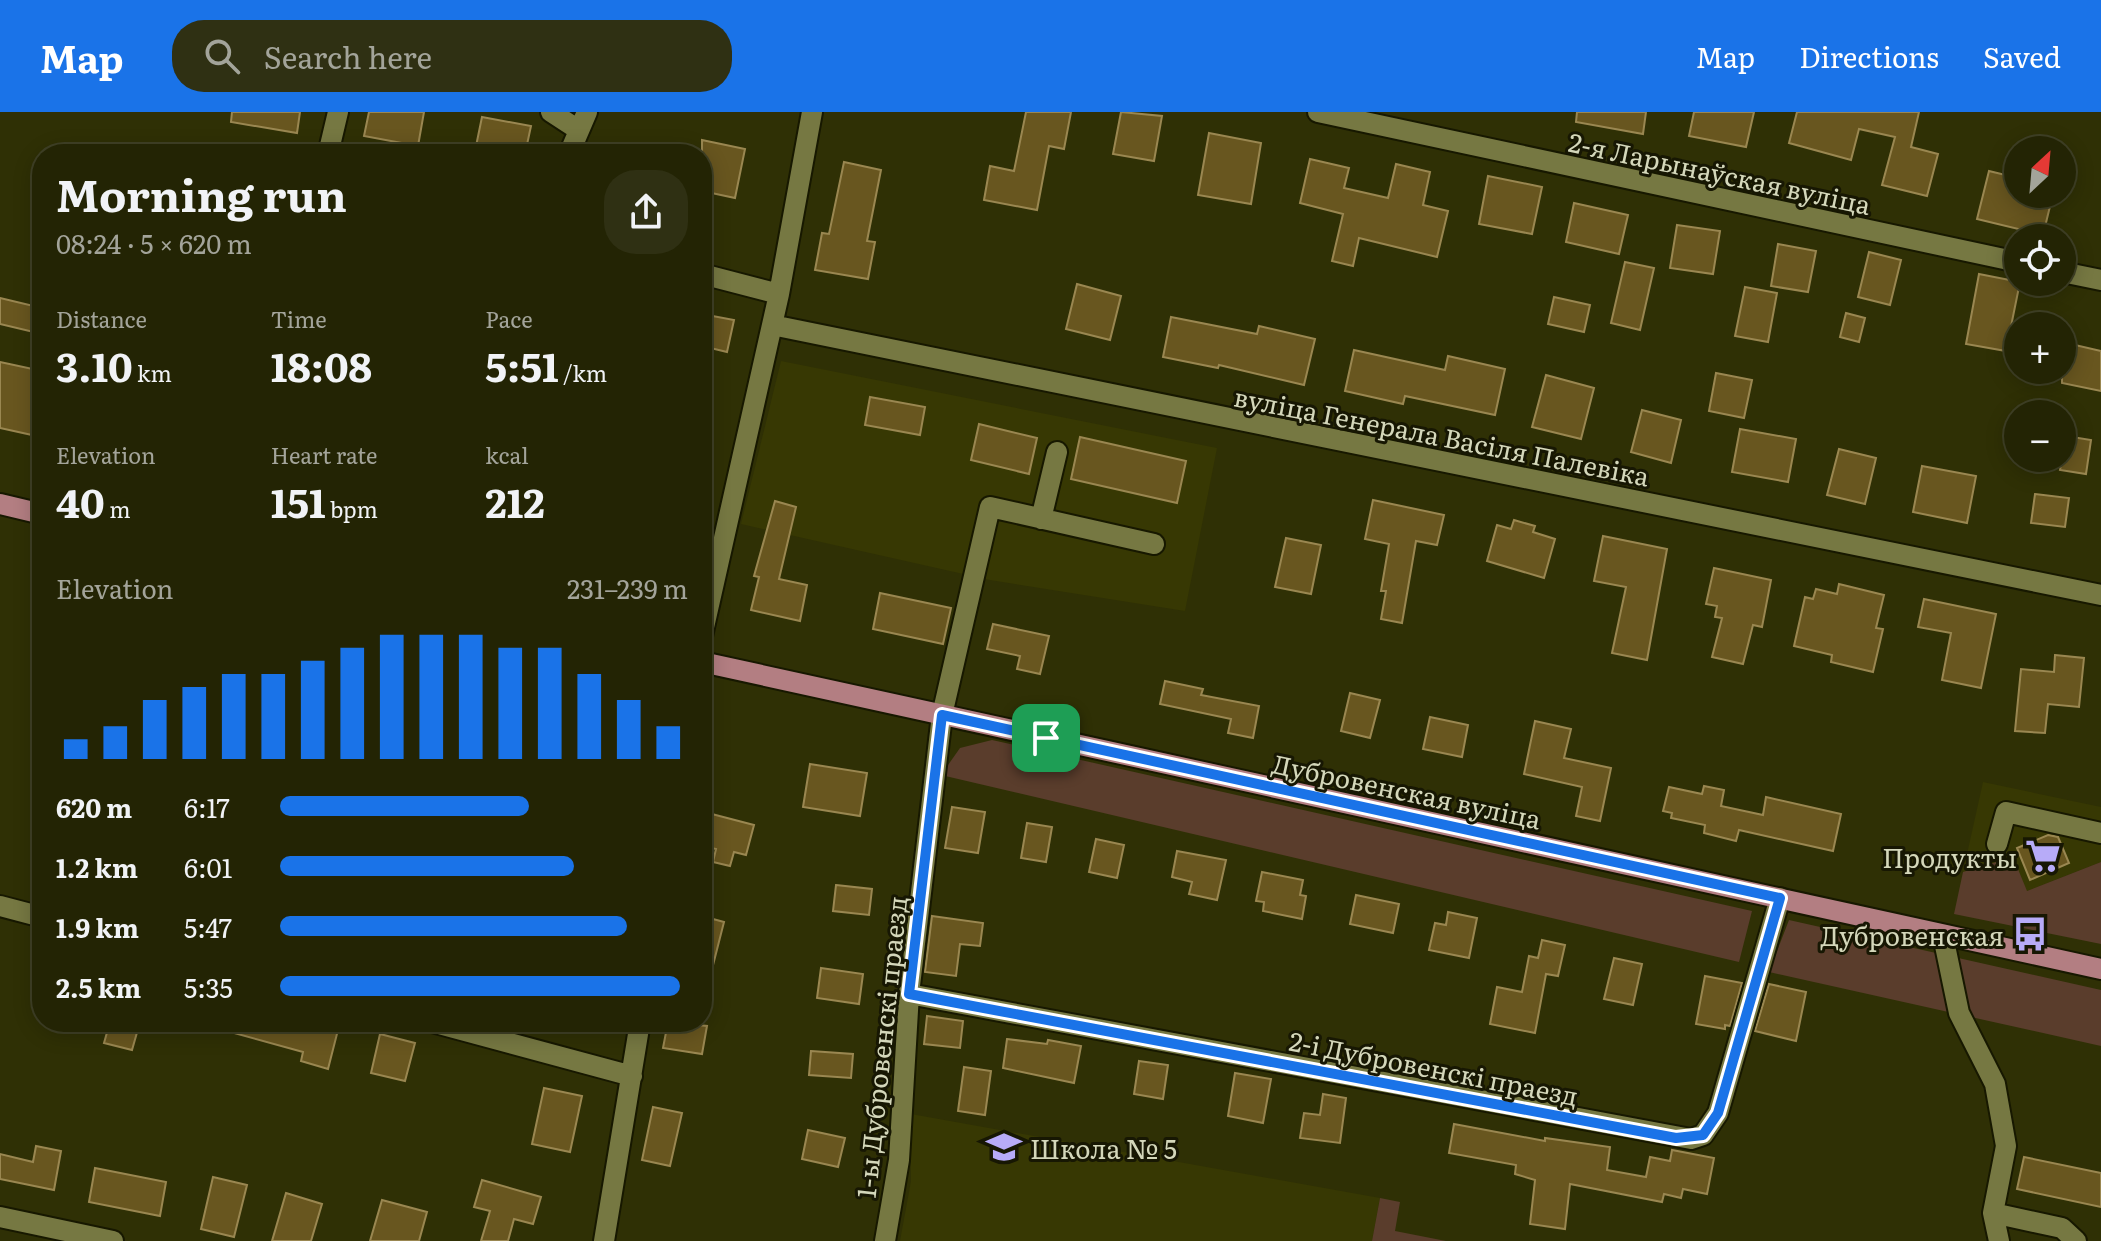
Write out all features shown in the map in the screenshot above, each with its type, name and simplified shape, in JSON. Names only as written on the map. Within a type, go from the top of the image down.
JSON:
[{"type":"main road","points":[[0,504],[32,512]]},
{"type":"main road","name":"Дубровенская вуліца","points":[[712,664],[2101,969]]},
{"type":"street","points":[[330,144],[338,112]]},
{"type":"street","points":[[551,112],[582,121],[573,144]]},
{"type":"street","points":[[712,592],[779,294],[812,112]]},
{"type":"street","name":"2-я Ларынаўская вуліца","points":[[1318,112],[2004,259]]},
{"type":"street","points":[[2076,275],[2101,280]]},
{"type":"street","points":[[712,277],[779,294]]},
{"type":"street","name":"вуліца Генерала Васіля Палевіка","points":[[772,325],[2101,595]]},
{"type":"street","points":[[1057,452],[1041,519],[1154,544]]},
{"type":"street","name":"1-ы Дубровенскі праезд","points":[[885,1241],[899,1160],[909,994],[942,715],[990,507],[1041,519]]},
{"type":"street","points":[[1997,844],[2006,812],[2101,833]]},
{"type":"street","name":"2-і Дубровенскі праезд","points":[[909,994],[1691,1139],[1703,1135],[1718,1113],[1780,898]]},
{"type":"street","points":[[0,906],[32,914]]},
{"type":"street","points":[[1943,936],[1959,1013],[1995,1084],[2006,1146],[1993,1213],[1999,1241]]},
{"type":"street","points":[[469,1032],[632,1076]]},
{"type":"street","points":[[604,1241],[639,1032]]},
{"type":"street","points":[[1993,1213],[2062,1228],[2076,1241]]},
{"type":"street","points":[[0,1217],[113,1241]]},
{"type":"shaded area","points":[[781,361],[1217,448],[1185,611],[990,580],[741,524]]},
{"type":"shaded area","points":[[992,740],[1752,911],[1739,962],[941,775],[960,748]]},
{"type":"shaded area","points":[[1983,782],[2101,807],[2101,862],[2027,891],[1963,872]]},
{"type":"shaded area","points":[[2013,857],[2027,891],[2101,862],[2101,944],[1954,914],[1963,872]]},
{"type":"shaded area","points":[[1789,920],[2101,990],[2101,1046],[1769,972]]},
{"type":"shaded area","name":"Школа № 5","points":[[911,1114],[1380,1198],[1372,1241],[900,1241],[911,1181]]},
{"type":"shaded area","points":[[1380,1198],[1400,1202],[1395,1231],[1446,1241],[1372,1241]]},
{"type":"building","points":[[232,112],[300,112],[297,133],[231,122]]},
{"type":"building","points":[[369,112],[424,112],[418,144],[364,136]]},
{"type":"building","points":[[1026,112],[1071,112],[1064,149],[1049,146],[1037,210],[984,200],[990,166],[1014,171]]},
{"type":"building","points":[[1121,112],[1162,116],[1154,161],[1113,154]]},
{"type":"building","points":[[1577,112],[1646,112],[1643,134],[1576,122]]},
{"type":"building","points":[[1694,112],[1754,112],[1746,147],[1689,136]]},
{"type":"building","points":[[1797,112],[1919,112],[1911,147],[1938,154],[1927,196],[1882,185],[1895,137],[1859,129],[1851,160],[1789,143]]},
{"type":"building","points":[[482,117],[531,126],[527,144],[476,144]]},
{"type":"building","points":[[1209,133],[1261,143],[1251,204],[1198,195]]},
{"type":"building","points":[[702,140],[745,149],[735,198],[712,193],[712,144],[702,144]]},
{"type":"building","points":[[1310,159],[1349,168],[1344,188],[1388,198],[1396,164],[1430,172],[1423,205],[1448,211],[1437,257],[1359,238],[1353,266],[1332,261],[1343,214],[1300,203]]},
{"type":"building","points":[[844,162],[881,170],[867,241],[875,242],[868,279],[815,270],[822,233],[829,234]]},
{"type":"building","points":[[1989,171],[2004,175],[2004,208],[2050,208],[2046,224],[2004,226],[1977,219]]},
{"type":"building","points":[[1488,176],[1542,187],[1532,234],[1479,224]]},
{"type":"building","points":[[1574,203],[1628,215],[1619,254],[1566,242]]},
{"type":"building","points":[[1677,225],[1720,231],[1713,274],[1670,268]]},
{"type":"building","points":[[1778,244],[1816,251],[1808,292],[1771,286]]},
{"type":"building","points":[[1869,252],[1901,260],[1890,305],[1858,297]]},
{"type":"building","points":[[1625,262],[1654,268],[1640,330],[1611,323]]},
{"type":"building","points":[[1979,274],[2004,279],[2004,296],[2017,296],[2014,312],[2004,312],[2004,351],[1966,344]]},
{"type":"building","points":[[1077,284],[1121,296],[1110,340],[1066,329]]},
{"type":"building","points":[[1745,287],[1777,293],[1768,342],[1735,336]]},
{"type":"building","points":[[1554,297],[1590,305],[1584,332],[1548,324]]},
{"type":"building","points":[[0,298],[32,306],[32,332],[0,324]]},
{"type":"building","points":[[1846,313],[1865,318],[1859,342],[1840,337]]},
{"type":"building","points":[[712,316],[734,320],[727,352],[712,348]]},
{"type":"building","points":[[1171,317],[1257,334],[1259,326],[1315,339],[1304,385],[1219,365],[1218,368],[1163,357]]},
{"type":"building","points":[[2076,345],[2101,351],[2101,391],[2067,384],[2076,384]]},
{"type":"building","points":[[1354,350],[1445,370],[1448,356],[1505,369],[1495,415],[1405,396],[1403,404],[1345,391]]},
{"type":"building","points":[[0,362],[32,369],[32,435],[0,428]]},
{"type":"building","points":[[1716,373],[1752,380],[1744,418],[1709,411]]},
{"type":"building","points":[[1546,375],[1594,388],[1581,439],[1532,427]]},
{"type":"building","points":[[870,397],[925,407],[920,435],[865,425]]},
{"type":"building","points":[[1642,410],[1681,420],[1671,463],[1631,452]]},
{"type":"building","points":[[979,424],[1037,438],[1029,474],[971,460]]},
{"type":"building","points":[[1740,429],[1796,439],[1788,482],[1732,472]]},
{"type":"building","points":[[1080,437],[1186,461],[1177,503],[1071,479]]},
{"type":"building","points":[[2076,438],[2091,440],[2086,474],[2073,472],[2076,472]]},
{"type":"building","points":[[1839,449],[1876,458],[1865,504],[1827,495]]},
{"type":"building","points":[[1922,466],[1976,476],[1967,523],[1913,512]]},
{"type":"building","points":[[2035,494],[2069,498],[2065,527],[2031,523]]},
{"type":"building","points":[[1373,500],[1444,515],[1437,545],[1416,541],[1402,623],[1381,619],[1386,591],[1381,591],[1389,544],[1365,539]]},
{"type":"building","points":[[775,501],[796,507],[779,579],[807,585],[800,621],[751,610],[759,577],[754,576]]},
{"type":"building","points":[[1514,520],[1535,526],[1533,532],[1555,539],[1544,578],[1487,561],[1497,525],[1511,529]]},
{"type":"building","points":[[1603,536],[1667,549],[1647,660],[1612,653],[1626,587],[1594,581]]},
{"type":"building","points":[[1286,538],[1321,545],[1311,594],[1275,587]]},
{"type":"building","points":[[1714,568],[1771,580],[1762,627],[1753,625],[1743,664],[1712,657],[1722,618],[1715,617],[1717,606],[1706,604]]},
{"type":"building","points":[[1839,584],[1884,595],[1876,628],[1883,629],[1873,672],[1831,662],[1832,655],[1794,646],[1805,597],[1813,599],[1816,589],[1837,594]]},
{"type":"building","points":[[880,593],[951,608],[943,644],[873,629]]},
{"type":"building","points":[[1924,599],[1996,614],[1981,688],[1942,680],[1951,633],[1918,627]]},
{"type":"building","points":[[993,624],[1049,636],[1040,674],[1017,669],[1020,656],[987,649]]},
{"type":"building","points":[[2055,655],[2084,658],[2079,707],[2048,704],[2045,733],[2015,731],[2021,669],[2054,672]]},
{"type":"building","points":[[1165,681],[1203,689],[1201,695],[1259,706],[1253,738],[1228,733],[1231,719],[1160,704]]},
{"type":"building","points":[[1350,693],[1380,700],[1370,738],[1341,731]]},
{"type":"building","points":[[1430,717],[1468,725],[1462,757],[1423,749]]},
{"type":"building","points":[[1535,721],[1571,729],[1564,758],[1611,768],[1600,821],[1576,816],[1582,787],[1524,774]]},
{"type":"building","points":[[810,764],[867,773],[860,816],[803,807]]},
{"type":"building","points":[[1704,786],[1724,790],[1721,806],[1763,815],[1766,797],[1841,814],[1833,851],[1739,830],[1736,841],[1704,833],[1705,825],[1671,818],[1672,813],[1663,811],[1669,787],[1702,794]]},
{"type":"building","points":[[952,807],[985,812],[978,853],[945,848]]},
{"type":"building","points":[[712,814],[754,825],[746,855],[734,852],[730,866],[713,862],[716,849],[712,848]]},
{"type":"building","points":[[1027,823],[1052,827],[1046,862],[1021,858]]},
{"type":"building","name":"Продукты","points":[[2048,835],[2058,837],[2069,863],[2030,880],[2017,848]]},
{"type":"building","points":[[1096,839],[1124,845],[1117,878],[1089,872]]},
{"type":"building","points":[[1177,851],[1226,860],[1217,900],[1189,894],[1192,882],[1172,877]]},
{"type":"building","points":[[1262,872],[1303,880],[1300,895],[1306,896],[1302,919],[1263,911],[1264,902],[1256,901]]},
{"type":"building","points":[[836,885],[872,889],[869,915],[833,911]]},
{"type":"building","points":[[1356,895],[1399,904],[1393,933],[1350,924]]},
{"type":"building","points":[[1448,912],[1477,918],[1469,958],[1429,950],[1435,923],[1446,925]]},
{"type":"building","points":[[932,916],[983,923],[980,946],[960,944],[956,976],[925,972]]},
{"type":"building","points":[[712,919],[724,922],[712,969]]},
{"type":"building","points":[[1542,940],[1565,945],[1558,976],[1546,974],[1535,1033],[1490,1024],[1497,987],[1522,992],[1529,956],[1538,958]]},
{"type":"building","points":[[1614,958],[1642,964],[1633,1005],[1604,999]]},
{"type":"building","points":[[821,968],[863,974],[859,1004],[817,998]]},
{"type":"building","points":[[1705,976],[1742,983],[1730,1026],[1725,1025],[1725,1029],[1696,1024]]},
{"type":"building","points":[[1769,984],[1806,992],[1796,1041],[1755,1031]]},
{"type":"building","points":[[927,1016],[963,1021],[960,1048],[924,1044]]},
{"type":"building","points":[[107,1032],[137,1032],[132,1050],[104,1043]]},
{"type":"building","points":[[230,1032],[337,1032],[328,1069],[301,1061],[303,1052]]},
{"type":"building","points":[[666,1032],[706,1032],[702,1054],[663,1048]]},
{"type":"building","points":[[380,1034],[415,1043],[405,1081],[371,1073]]},
{"type":"building","points":[[1007,1039],[1047,1044],[1048,1040],[1081,1046],[1074,1083],[1003,1068]]},
{"type":"building","points":[[811,1051],[853,1054],[851,1078],[809,1075]]},
{"type":"building","points":[[1139,1061],[1168,1065],[1163,1099],[1134,1094]]},
{"type":"building","points":[[964,1067],[991,1071],[985,1115],[958,1111]]},
{"type":"building","points":[[1235,1073],[1271,1079],[1263,1123],[1228,1116]]},
{"type":"building","points":[[544,1088],[582,1096],[570,1152],[532,1144]]},
{"type":"building","points":[[1323,1094],[1346,1098],[1340,1143],[1300,1138],[1304,1113],[1320,1115]]},
{"type":"building","points":[[653,1107],[682,1113],[670,1166],[642,1160]]},
{"type":"building","points":[[1454,1124],[1545,1141],[1545,1138],[1610,1147],[1607,1170],[1646,1177],[1650,1157],[1670,1161],[1672,1150],[1714,1158],[1707,1194],[1683,1189],[1681,1198],[1664,1194],[1662,1202],[1570,1184],[1565,1229],[1530,1224],[1535,1180],[1515,1174],[1516,1165],[1449,1153]]},
{"type":"building","points":[[808,1130],[845,1138],[838,1167],[802,1159]]},
{"type":"building","points":[[36,1146],[61,1151],[54,1190],[0,1179],[0,1154],[33,1162]]},
{"type":"building","points":[[2024,1157],[2101,1173],[2101,1207],[2017,1189]]},
{"type":"building","points":[[95,1168],[166,1182],[160,1216],[89,1202]]},
{"type":"building","points":[[213,1177],[247,1185],[234,1237],[201,1229]]},
{"type":"building","points":[[482,1180],[541,1197],[533,1224],[514,1219],[508,1241],[481,1241],[490,1211],[474,1207]]},
{"type":"building","points":[[286,1193],[322,1204],[311,1241],[272,1241]]},
{"type":"building","points":[[382,1200],[427,1212],[419,1241],[370,1241]]},
{"type":"place","name":"Продукты","points":[[2043,856]]},
{"type":"place","name":"Дубровенская","points":[[2030,934]]},
{"type":"place","name":"Школа № 5","points":[[1004,1147]]},
{"type":"route","points":[[942,715],[1046,738],[1780,898],[1718,1113],[1711,1126],[1703,1135],[1691,1139],[1676,1138],[909,994],[942,715]]}]
